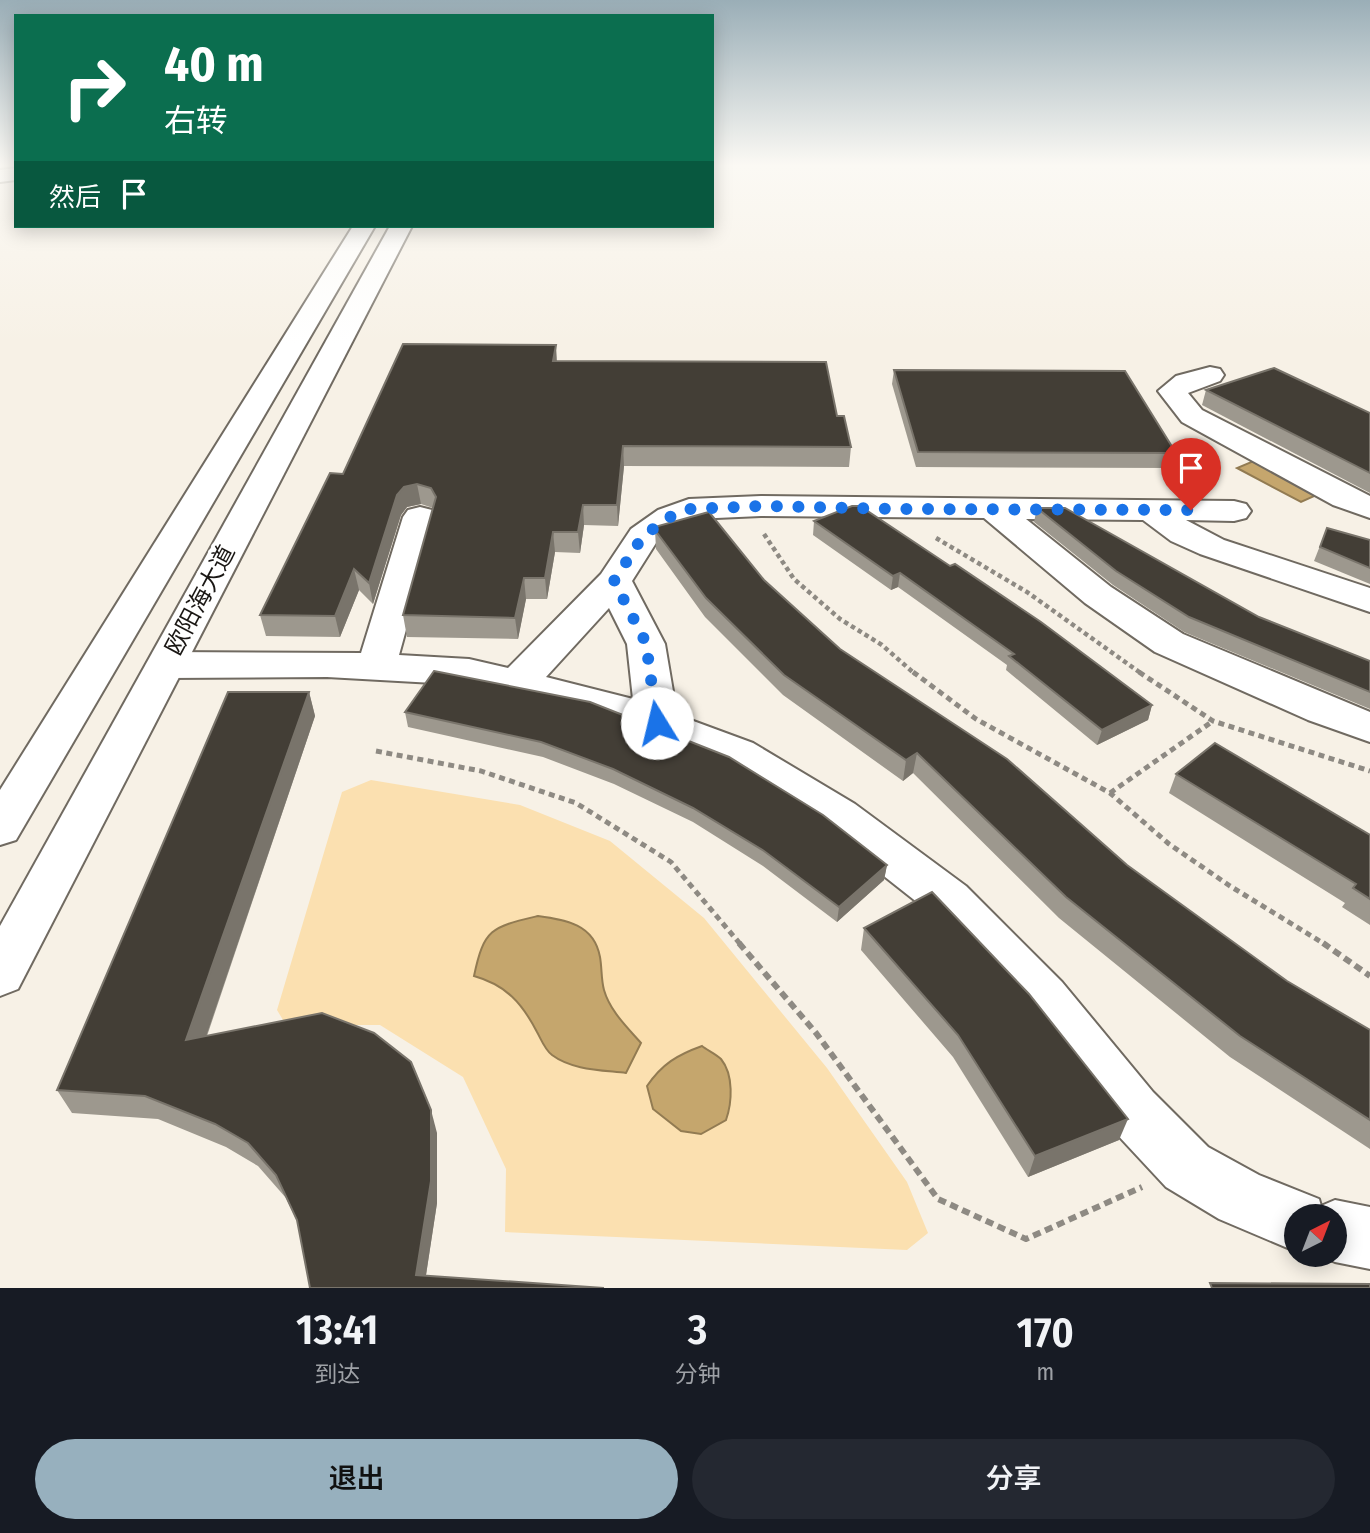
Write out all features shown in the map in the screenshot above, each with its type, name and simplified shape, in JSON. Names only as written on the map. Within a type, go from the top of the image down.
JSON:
[{"type":"main road","name":"欧阳海大道","points":[[0,828],[363,228]]},
{"type":"main road","name":"欧阳海大道","points":[[0,974],[400,228]]},
{"type":"main road","points":[[1210,375],[1186,382],[1172,391],[1192,416],[1345,498],[1370,508]]},
{"type":"main road","points":[[517,683],[614,581],[643,536],[670,517],[689,509],[761,506],[1234,511]]},
{"type":"main road","points":[[992,508],[1098,595],[1169,643],[1323,710],[1370,727]]},
{"type":"main road","points":[[1148,508],[1183,534],[1212,547],[1327,584],[1370,601]]},
{"type":"main road","points":[[376,667],[420,517]]},
{"type":"main road","points":[[614,581],[646,643],[657,723]]},
{"type":"main road","points":[[166,665],[327,664],[469,672],[610,705],[738,754],[839,816],[949,900],[1043,998],[1133,1111],[1187,1167],[1240,1198],[1284,1216]]},
{"type":"main road","points":[[1348,1234],[1370,1238]]},
{"type":"path","points":[[761,506],[764,538],[794,579],[840,620],[882,645],[918,677],[976,719],[1110,793],[1169,844],[1230,886],[1314,936],[1370,976]]},
{"type":"path","points":[[1110,793],[1213,721]]},
{"type":"path","points":[[376,751],[481,771],[576,803],[671,862],[817,1033],[938,1199],[1026,1239],[1187,1167]]},
{"type":"shaded area","points":[[1256,460],[1321,493],[1301,502],[1237,468]]},
{"type":"shaded area","points":[[371,780],[520,805],[610,841],[704,918],[827,1068],[907,1182],[928,1233],[907,1250],[505,1232],[506,1169],[463,1077],[380,1025],[286,1025],[277,1010],[342,792]]},
{"type":"shaded area","points":[[538,916],[568,922],[592,937],[600,957],[603,986],[610,1005],[641,1043],[626,1073],[568,1064],[552,1055],[512,996],[495,984],[474,976],[482,948],[492,932],[510,923]]},
{"type":"shaded area","points":[[702,1046],[721,1059],[728,1073],[731,1089],[726,1120],[701,1134],[681,1131],[653,1109],[647,1086],[671,1061]]},
{"type":"building","points":[[403,344],[556,345],[553,361],[826,362],[837,416],[844,416],[851,447],[623,446],[617,505],[583,505],[578,532],[553,532],[545,578],[524,578],[515,618],[403,615],[436,497],[431,488],[417,484],[404,487],[397,495],[369,583],[354,569],[335,616],[260,615],[330,473],[343,474]]},
{"type":"building","points":[[1274,368],[1370,413],[1370,473],[1206,390]]},
{"type":"building","points":[[894,370],[1125,371],[1176,453],[918,452]]},
{"type":"building","points":[[852,506],[860,506],[950,566],[955,564],[1041,622],[1152,705],[1102,730],[1009,656],[1014,654],[900,573],[893,576],[814,521]]},
{"type":"building","points":[[1037,508],[1065,508],[1259,617],[1370,661],[1370,692],[1189,617],[1116,571]]},
{"type":"building","points":[[709,512],[764,580],[840,649],[1007,759],[1127,865],[1287,981],[1370,1030],[1370,1120],[1240,1036],[1066,897],[917,753],[906,760],[784,675],[706,598],[655,530],[658,526]]},
{"type":"building","points":[[1327,528],[1370,540],[1370,568],[1320,547]]},
{"type":"building","points":[[434,671],[590,702],[729,757],[823,815],[887,865],[839,907],[764,851],[693,808],[613,769],[541,742],[405,712]]},
{"type":"building","points":[[228,692],[309,692],[186,1040],[322,1013],[374,1033],[411,1062],[431,1110],[431,1181],[416,1275],[604,1288],[310,1288],[297,1220],[276,1175],[248,1143],[215,1124],[145,1096],[57,1090]]},
{"type":"building","points":[[1215,743],[1370,835],[1370,899],[1353,888],[1356,884],[1176,774]]},
{"type":"building","points":[[932,892],[1029,994],[1128,1119],[1035,1156],[958,1035],[864,928]]},
{"type":"building","points":[[1210,1283],[1370,1284],[1370,1288],[1212,1288]]},
{"type":"route","points":[[657,723],[646,643],[614,581],[643,536],[670,517],[689,509],[761,506],[1191,510]]}]
